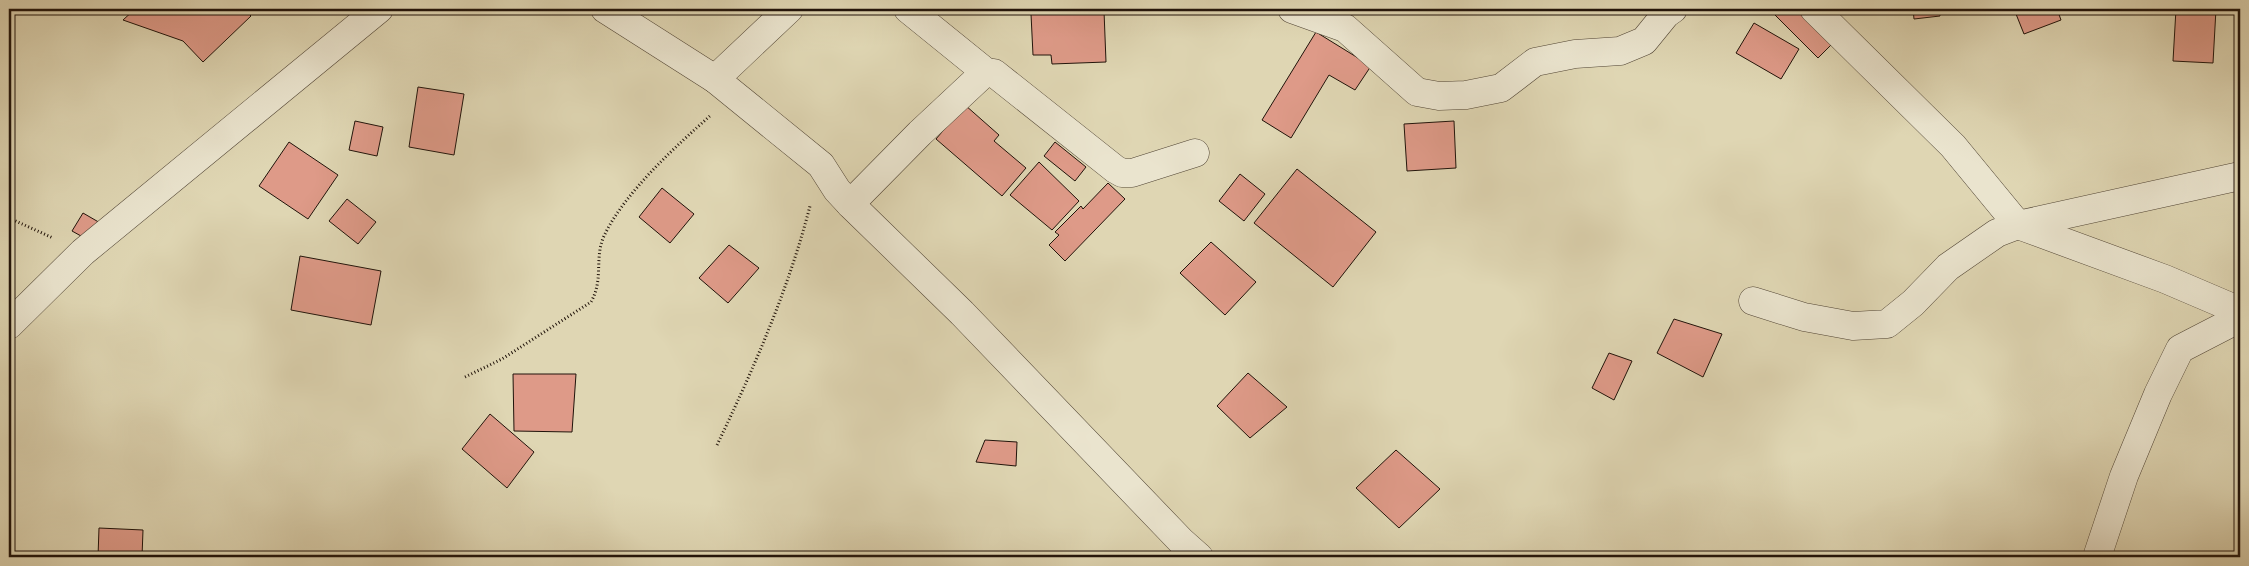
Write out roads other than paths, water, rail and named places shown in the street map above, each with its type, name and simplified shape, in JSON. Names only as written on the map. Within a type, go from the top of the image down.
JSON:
[{"type":"street","points":[[9,325],[83,252],[379,9]]},
{"type":"street","points":[[605,9],[724,87],[821,164],[836,190],[962,313],[1184,552]]},
{"type":"street","points":[[724,87],[789,9]]},
{"type":"street","points":[[908,9],[987,73]]},
{"type":"street","points":[[1292,9],[1345,28],[1417,92],[1439,96],[1466,95],[1501,88],[1535,62],[1575,54],[1620,51],[1644,42],[1666,14],[1673,9]]},
{"type":"street","points":[[1814,9],[1953,146],[2018,225],[2165,279],[2240,311]]},
{"type":"street","points":[[850,204],[920,133],[981,76],[987,73],[994,73],[1115,170],[1122,173],[1132,173],[1195,154]]},
{"type":"street","points":[[1753,301],[1804,317],[1853,326],[1888,324],[1913,304],[1948,267],[1998,233],[2018,225],[2240,176]]},
{"type":"street","points":[[2097,557],[2124,476],[2158,394],[2180,349],[2240,318]]}]
